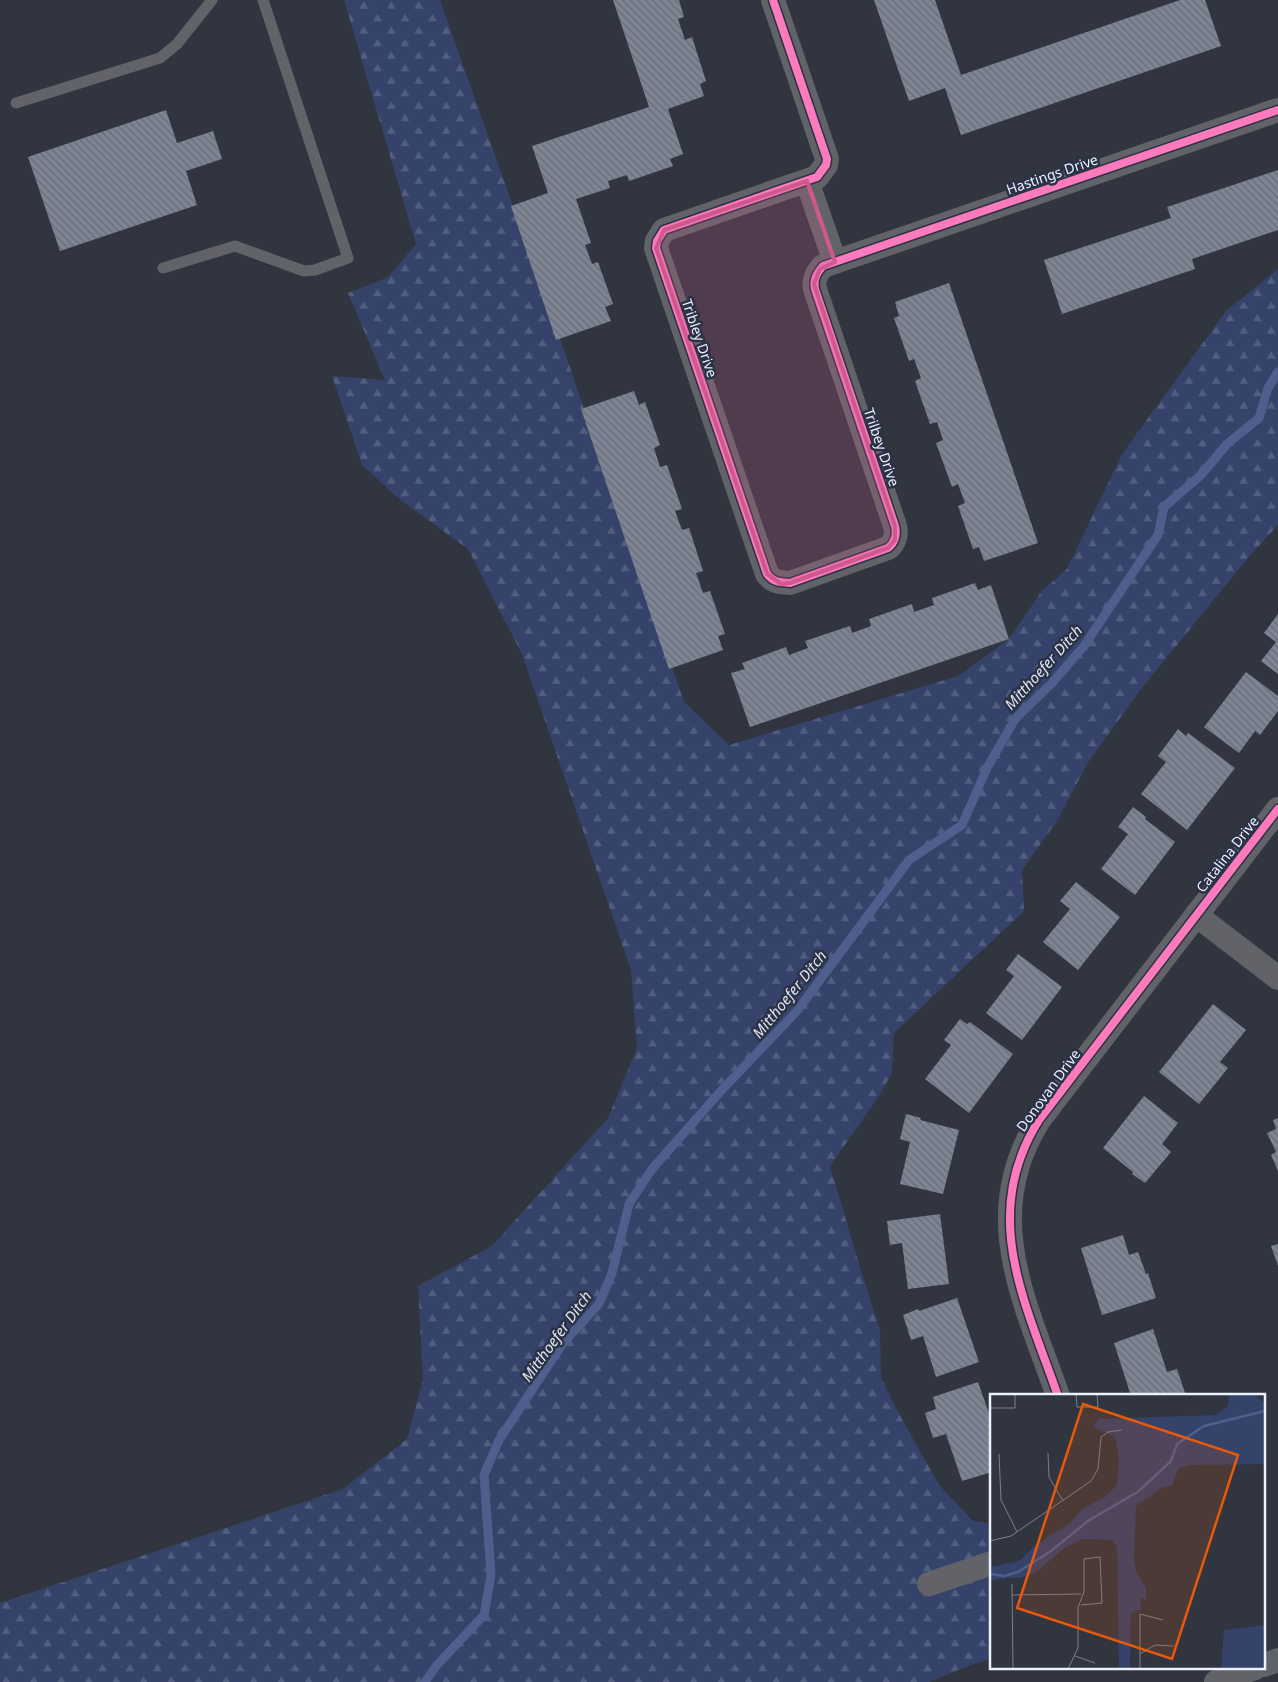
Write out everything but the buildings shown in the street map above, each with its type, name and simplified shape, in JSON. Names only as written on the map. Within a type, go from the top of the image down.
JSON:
[{"type":"street","points":[[773,0],[827,159],[823,171],[817,177],[807,181],[835,262]]},
{"type":"street","name":"Hastings Drive","points":[[835,262],[1278,110]]},
{"type":"street","name":"Tribley Drive","points":[[790,583],[781,584],[770,578],[767,574],[656,248],[657,241],[664,230],[807,181]]},
{"type":"street","name":"Trilbey Drive","points":[[790,583],[888,548],[892,545],[896,535],[896,526],[814,284],[820,269],[835,262]]},
{"type":"street","name":"Catalina Drive","points":[[1196,916],[1278,809]]},
{"type":"street","points":[[1196,916],[1278,978]]},
{"type":"street","name":"Donovan Drive","points":[[1057,1394],[1016,1276],[1011,1251],[1009,1208],[1020,1155],[1039,1120],[1196,916]]},
{"type":"street","points":[[929,1584],[990,1564]]},
{"type":"street","points":[[1266,1664],[1278,1660]]},
{"type":"street","points":[[1216,1682],[1250,1670]]},
{"type":"lane","points":[[16,103],[160,58],[177,44],[212,0]]},
{"type":"lane","points":[[163,268],[235,246],[304,271],[314,270],[348,258],[263,0]]},
{"type":"highlighted area","points":[[807,181],[835,262],[820,269],[814,284],[895,526],[895,540],[888,548],[790,583],[781,584],[767,574],[656,248],[664,230]]},
{"type":"green space","points":[[344,0],[440,0],[565,353],[684,702],[729,745],[958,676],[1009,639],[1041,592],[1067,569],[1122,454],[1226,311],[1278,269],[1278,525],[1247,559],[1141,689],[1087,764],[1057,821],[1022,870],[1024,911],[894,1033],[892,1073],[877,1099],[830,1166],[880,1330],[881,1378],[939,1485],[973,1521],[990,1524],[990,1659],[929,1682],[0,1682],[0,1603],[343,1489],[407,1439],[423,1380],[418,1286],[492,1246],[608,1118],[637,1048],[631,970],[522,654],[468,549],[399,499],[362,465],[332,376],[385,380],[348,293],[388,277],[416,244]]},
{"type":"waterway","name":"Mitthoefer Ditch","points":[[425,1682],[437,1665],[484,1615],[491,1575],[484,1475],[499,1440],[563,1343],[599,1304],[612,1273],[629,1204],[652,1169],[720,1092],[797,1011],[909,860],[962,825],[987,768],[1015,719],[1052,683],[1084,646],[1158,535],[1164,507],[1201,475],[1227,444],[1259,418],[1268,388],[1278,372]]},
{"type":"cycle path","points":[[773,0],[827,159],[826,165],[817,177],[664,230],[657,241],[656,248],[767,574],[778,582],[790,583],[888,548],[896,535],[895,526],[815,289],[816,276],[823,266],[1278,110]]},
{"type":"cycle path","points":[[1057,1394],[1022,1292],[1014,1258],[1010,1224],[1012,1190],[1021,1155],[1039,1120],[1278,809]]}]
